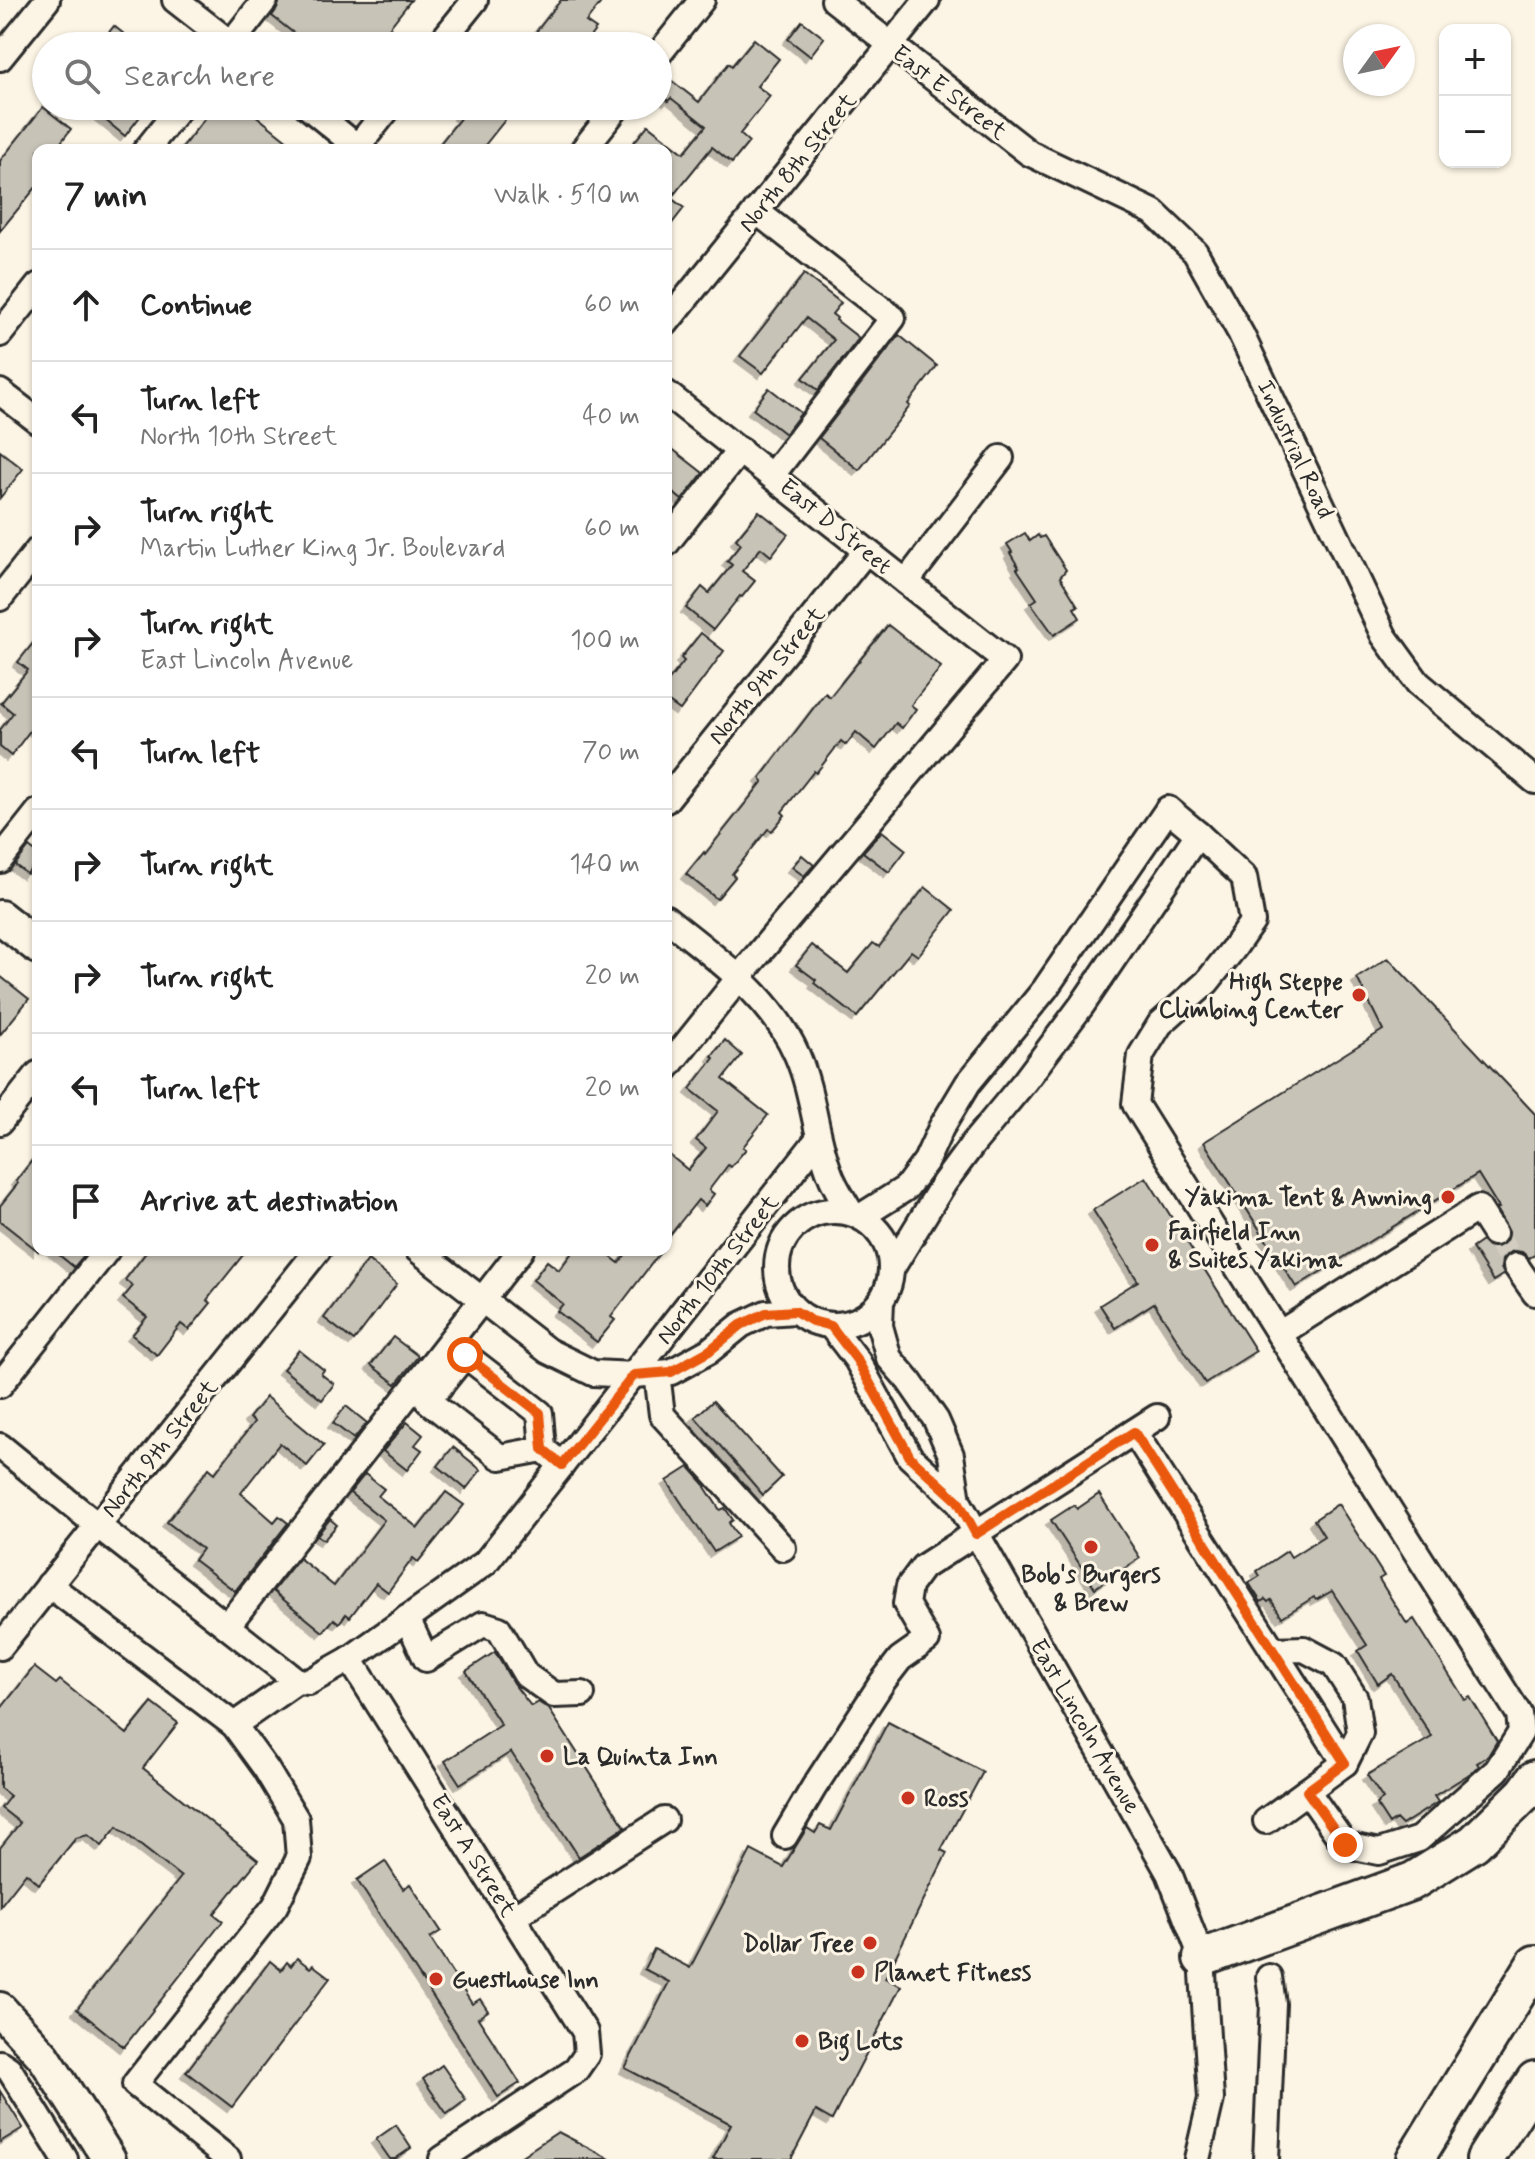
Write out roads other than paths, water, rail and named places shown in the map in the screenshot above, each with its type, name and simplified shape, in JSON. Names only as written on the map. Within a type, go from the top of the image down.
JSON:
[{"type":"highway","points":[[1202,1958],[1413,1881],[1474,1843],[1525,1793],[1535,1779]]},
{"type":"highway","points":[[1415,2159],[1535,1964]]},
{"type":"highway","points":[[1485,2159],[1535,2080]]},
{"type":"main road","points":[[0,917],[32,942]]},
{"type":"main road","points":[[0,2009],[44,2057],[109,2159]]},
{"type":"street","points":[[0,58],[47,0]]},
{"type":"street","points":[[175,0],[215,32]]},
{"type":"street","points":[[241,32],[265,0]]},
{"type":"street","points":[[449,32],[475,0]]},
{"type":"street","points":[[672,38],[702,0]]},
{"type":"street","name":"East E Street","points":[[834,0],[1029,153]]},
{"type":"street","name":"North 8th Street","points":[[672,316],[927,0]]},
{"type":"street","points":[[151,144],[170,120]]},
{"type":"street","points":[[324,120],[352,144]]},
{"type":"street","points":[[362,144],[380,120]]},
{"type":"street","points":[[588,144],[607,120]]},
{"type":"street","name":"Industrial Road","points":[[1029,153],[1153,212],[1195,252],[1241,334],[1384,636],[1418,683],[1535,781]]},
{"type":"street","points":[[756,211],[893,318],[772,475]]},
{"type":"street","points":[[0,334],[32,294]]},
{"type":"street","points":[[0,392],[32,416]]},
{"type":"street","name":"East D Street","points":[[672,398],[1005,660],[739,977]]},
{"type":"street","points":[[672,536],[740,450]]},
{"type":"street","points":[[906,582],[1001,458]]},
{"type":"street","name":"North 9th Street","points":[[672,793],[866,551]]},
{"type":"street","points":[[0,598],[32,558]]},
{"type":"street","points":[[855,1215],[906,1188],[926,1161],[941,1128],[968,1083],[1045,989],[1168,809],[1244,877],[1252,922],[1207,982],[1160,1024],[1141,1055],[1135,1104],[1519,1714],[1521,1732],[1497,1770],[1419,1839],[1379,1852],[1345,1845],[1307,1791]]},
{"type":"street","points":[[0,860],[32,820]]},
{"type":"street","points":[[892,1268],[944,1183],[1082,1005],[1198,834]]},
{"type":"street","points":[[672,923],[739,977],[771,1010],[797,1054],[813,1101],[819,1138],[831,1177],[855,1215]]},
{"type":"street","points":[[672,1061],[739,977]]},
{"type":"street","points":[[0,1122],[32,1082]]},
{"type":"street","name":"North 10th Street","points":[[234,1725],[297,1681],[309,1682],[350,1659],[485,1563],[562,1465],[645,1374],[819,1138]]},
{"type":"street","points":[[1279,1334],[1478,1208],[1494,1233]]},
{"type":"street","points":[[831,1210],[855,1215],[873,1226],[890,1252],[892,1268],[889,1285],[881,1301],[868,1315],[850,1324],[831,1326],[812,1321],[795,1311],[784,1296],[777,1277],[777,1258],[784,1240],[796,1225],[812,1214],[831,1210]]},
{"type":"street","points":[[0,1385],[102,1256]]},
{"type":"street","name":"North 9th Street","points":[[0,1647],[313,1256]]},
{"type":"street","points":[[426,1256],[548,1351],[593,1373],[671,1372],[709,1351],[741,1325],[766,1313],[795,1311]]},
{"type":"street","points":[[227,1626],[516,1256]]},
{"type":"street","points":[[1516,1266],[1535,1293]]},
{"type":"street","name":"East Lincoln Avenue","points":[[881,1301],[880,1326],[889,1358],[936,1420],[951,1455],[958,1501]]},
{"type":"street","name":"East Lincoln Avenue","points":[[831,1326],[857,1360],[910,1457],[958,1501],[1169,1873],[1202,1958],[1211,2099],[1197,2159]]},
{"type":"street","points":[[543,1449],[500,1457],[428,1401],[465,1355],[540,1413],[543,1449],[562,1465]]},
{"type":"street","points":[[645,1374],[662,1415],[783,1548]]},
{"type":"street","points":[[785,1836],[883,1681],[900,1659],[927,1640],[906,1604],[909,1586],[923,1567],[1157,1417]]},
{"type":"street","points":[[1134,1432],[1345,1763]]},
{"type":"street","points":[[0,1446],[297,1681]]},
{"type":"street","points":[[49,1585],[234,1725],[266,1769],[296,1819],[299,1858],[275,1906],[135,2084],[228,2159]]},
{"type":"street","points":[[407,1618],[426,1659],[483,1624],[499,1629],[526,1675],[554,1695],[582,1694]]},
{"type":"street","points":[[1266,1821],[1345,1763],[1360,1733],[1355,1698],[1334,1665],[1304,1649],[1273,1650]]},
{"type":"street","name":"East A Street","points":[[350,1659],[585,2032],[587,2054],[576,2070],[442,2159]]},
{"type":"street","points":[[513,1917],[664,1820]]},
{"type":"street","points":[[1266,2159],[1273,2004],[1269,1977]]},
{"type":"street","points":[[0,2063],[9,2069],[65,2159]]},
{"type":"tunnel","points":[[1494,1233],[1516,1266]]},
{"type":"place","name":"High Steppe Climbing Center","points":[[1359,995]]},
{"type":"place","name":"Yakima Tent & Awning","points":[[1448,1197]]},
{"type":"place","name":"Fairfield Inn & Suites Yakima","points":[[1152,1245]]},
{"type":"place","name":"Bob's Burgers & Brew","points":[[1091,1547]]},
{"type":"place","name":"La Quinta Inn","points":[[547,1756]]},
{"type":"place","name":"Ross","points":[[908,1798]]},
{"type":"place","name":"Dollar Tree","points":[[870,1943]]},
{"type":"place","name":"Planet Fitness","points":[[858,1972]]},
{"type":"place","name":"Guesthouse Inn","points":[[436,1979]]},
{"type":"place","name":"Big Lots","points":[[802,2041]]}]
